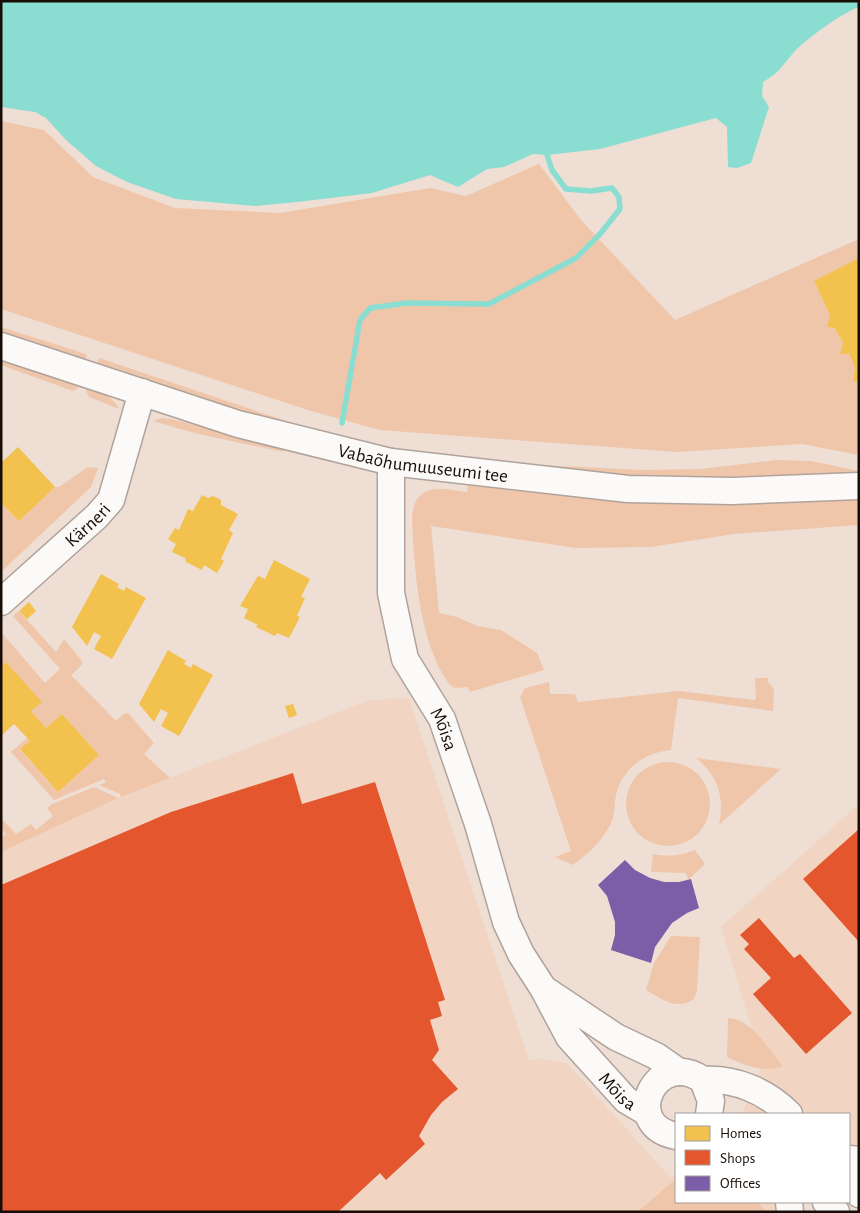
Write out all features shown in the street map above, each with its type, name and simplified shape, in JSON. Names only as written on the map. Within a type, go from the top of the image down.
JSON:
[{"type":"street","name":"Vabaõhumuuseumi tee","points":[[1,346],[238,424],[391,462],[628,489],[732,491],[859,486]]},
{"type":"street","name":"Kärneri","points":[[1,602],[97,516],[110,500],[142,392]]},
{"type":"street","name":"Mõisa","points":[[391,462],[391,593],[405,659],[442,719],[478,824],[506,922],[524,960],[543,988],[569,1037],[626,1100],[648,1113],[659,1129],[675,1136]]},
{"type":"street","name":"Mõisa","points":[[543,988],[616,1037],[656,1056],[691,1076]]},
{"type":"street","points":[[648,1113],[647,1105],[651,1088],[664,1076],[691,1076],[724,1081],[753,1089],[775,1101],[787,1113]]},
{"type":"street","points":[[691,1076],[710,1101],[709,1113]]},
{"type":"street","points":[[850,1182],[859,1194]]},
{"type":"street","points":[[827,1203],[836,1212]]},
{"type":"shaded area","points":[[1,121],[44,130],[93,177],[175,208],[280,213],[430,188],[466,196],[539,164],[581,220],[675,320],[859,239],[859,259],[814,281],[830,315],[828,327],[835,328],[843,343],[841,355],[849,353],[855,368],[853,381],[859,382],[859,455],[802,444],[677,452],[380,430],[311,411],[1,309]]},
{"type":"shaded area","points":[[1,327],[80,352],[87,355],[86,359],[1,335]]},
{"type":"shaded area","points":[[1,358],[80,384],[73,391],[1,365]]},
{"type":"shaded area","points":[[99,358],[319,432],[249,416],[97,364]]},
{"type":"shaded area","points":[[88,388],[110,398],[119,409],[89,397],[86,391]]},
{"type":"shaded area","points":[[162,418],[284,447],[283,452],[198,434],[153,421]]},
{"type":"shaded area","points":[[777,460],[811,461],[859,471],[859,476],[649,480],[519,464],[643,470],[701,469]]},
{"type":"shaded area","points":[[88,467],[98,468],[91,487],[1,572],[1,503],[19,521],[55,487],[59,487]]},
{"type":"shaded area","points":[[468,485],[536,493],[638,500],[859,495],[859,525],[734,534],[651,547],[576,548],[431,526],[439,613],[457,617],[477,626],[501,630],[537,653],[544,670],[470,692],[468,687],[455,688],[450,685],[431,649],[420,605],[414,560],[412,519],[417,499],[423,493],[438,489],[467,492]]},
{"type":"shaded area","points":[[19,611],[56,652],[64,639],[82,661],[82,665],[71,675],[116,721],[125,713],[129,714],[154,743],[144,754],[170,778],[121,797],[120,794],[99,785],[106,782],[104,779],[54,800],[11,752],[27,738],[30,741],[20,750],[58,792],[99,755],[62,714],[46,728],[31,711],[41,702],[6,662],[1,666],[1,632],[45,683],[60,669],[13,616]]},
{"type":"shaded area","points":[[755,678],[768,678],[768,682],[774,689],[773,711],[678,698],[671,750],[643,758],[629,770],[619,785],[610,825],[591,850],[573,865],[555,857],[571,851],[520,697],[525,688],[549,682],[550,694],[575,694],[578,702],[679,691],[754,700],[756,698]]},
{"type":"shaded area","points":[[409,698],[529,1060],[544,1059],[567,1063],[670,1177],[675,1175],[675,1203],[784,1203],[772,1212],[1,1212],[1,851],[103,804],[370,700]]},
{"type":"shaded area","points":[[696,758],[781,769],[719,825],[721,805],[718,788],[710,772]]},
{"type":"shaded area","points":[[660,762],[676,762],[692,769],[703,780],[710,796],[707,820],[698,834],[692,839],[676,846],[660,846],[644,839],[633,828],[626,812],[626,796],[633,780],[644,769]]},
{"type":"shaded area","points":[[94,787],[118,798],[1,852],[1,838],[6,834],[1,829],[1,818],[16,834],[31,824],[36,830],[53,816],[47,808],[52,804]]},
{"type":"shaded area","points":[[859,804],[859,1144],[850,1151],[850,1113],[742,1113],[763,1065],[721,927]]},
{"type":"shaded area","points":[[695,850],[705,864],[688,880],[686,873],[651,872],[653,854],[674,855]]},
{"type":"shaded area","points":[[671,936],[700,937],[697,991],[694,999],[681,1004],[663,1000],[646,990],[654,963]]},
{"type":"shaded area","points":[[728,1018],[736,1019],[752,1029],[783,1066],[768,1069],[755,1068],[727,1057]]},
{"type":"shaded area","points":[[675,1180],[675,1203],[758,1203],[766,1212],[637,1212]]},
{"type":"water","points":[[1,1],[859,1],[859,7],[834,20],[815,34],[794,52],[777,72],[763,82],[762,96],[769,107],[751,163],[737,168],[728,167],[727,127],[716,118],[600,149],[547,155],[533,154],[504,167],[487,169],[458,187],[430,175],[372,193],[255,206],[176,199],[127,182],[96,166],[66,140],[46,118],[35,112],[1,107]]},
{"type":"building: Homes","points":[[859,258],[859,382],[853,381],[855,368],[849,353],[840,355],[843,343],[835,328],[827,327],[830,315],[814,281]]},
{"type":"building: Homes","points":[[18,447],[55,487],[19,521],[1,503],[1,463]]},
{"type":"building: Homes","points":[[202,495],[208,498],[213,496],[221,500],[221,505],[238,514],[229,530],[233,533],[221,559],[224,561],[217,573],[204,565],[202,570],[186,562],[185,558],[172,552],[176,544],[168,539],[175,528],[179,530],[188,509],[193,511]]},
{"type":"building: Homes","points":[[274,560],[310,579],[301,597],[305,598],[297,616],[300,617],[289,638],[277,633],[275,636],[256,627],[258,625],[244,618],[248,609],[240,606],[258,576],[265,579]]},
{"type":"building: Homes","points":[[101,574],[119,584],[117,587],[124,591],[126,587],[146,598],[112,659],[94,649],[101,636],[94,632],[87,646],[72,627]]},
{"type":"building: Homes","points":[[29,602],[36,611],[27,619],[19,611]]},
{"type":"building: Homes","points":[[168,650],[186,661],[184,664],[191,668],[193,664],[213,675],[179,736],[161,726],[168,713],[161,709],[154,722],[139,704]]},
{"type":"building: Homes","points":[[6,662],[42,702],[31,711],[46,728],[62,714],[99,755],[58,792],[20,749],[30,741],[14,724],[1,736],[1,666]]},
{"type":"building: Homes","points":[[293,704],[297,715],[289,718],[285,706]]},
{"type":"building: Shops","points":[[293,773],[302,804],[375,782],[445,1000],[438,1002],[442,1016],[430,1020],[439,1050],[432,1060],[458,1089],[442,1102],[431,1115],[419,1136],[425,1144],[386,1180],[380,1173],[338,1212],[1,1212],[1,885],[171,812]]},
{"type":"building: Shops","points":[[859,829],[859,942],[803,879]]},
{"type":"building: Shops","points":[[759,918],[794,958],[800,954],[852,1013],[806,1054],[753,994],[771,978],[744,949],[749,944],[740,935]]},
{"type":"building: Offices","points":[[625,860],[635,870],[650,878],[664,882],[679,882],[691,879],[699,908],[672,923],[655,947],[651,963],[611,950],[615,935],[615,922],[607,896],[598,885]]},
{"type":"waterway","points":[[342,423],[360,320],[370,308],[407,303],[489,304],[576,258],[600,234],[620,209],[619,197],[612,188],[591,191],[566,189],[552,170],[547,155]]}]
